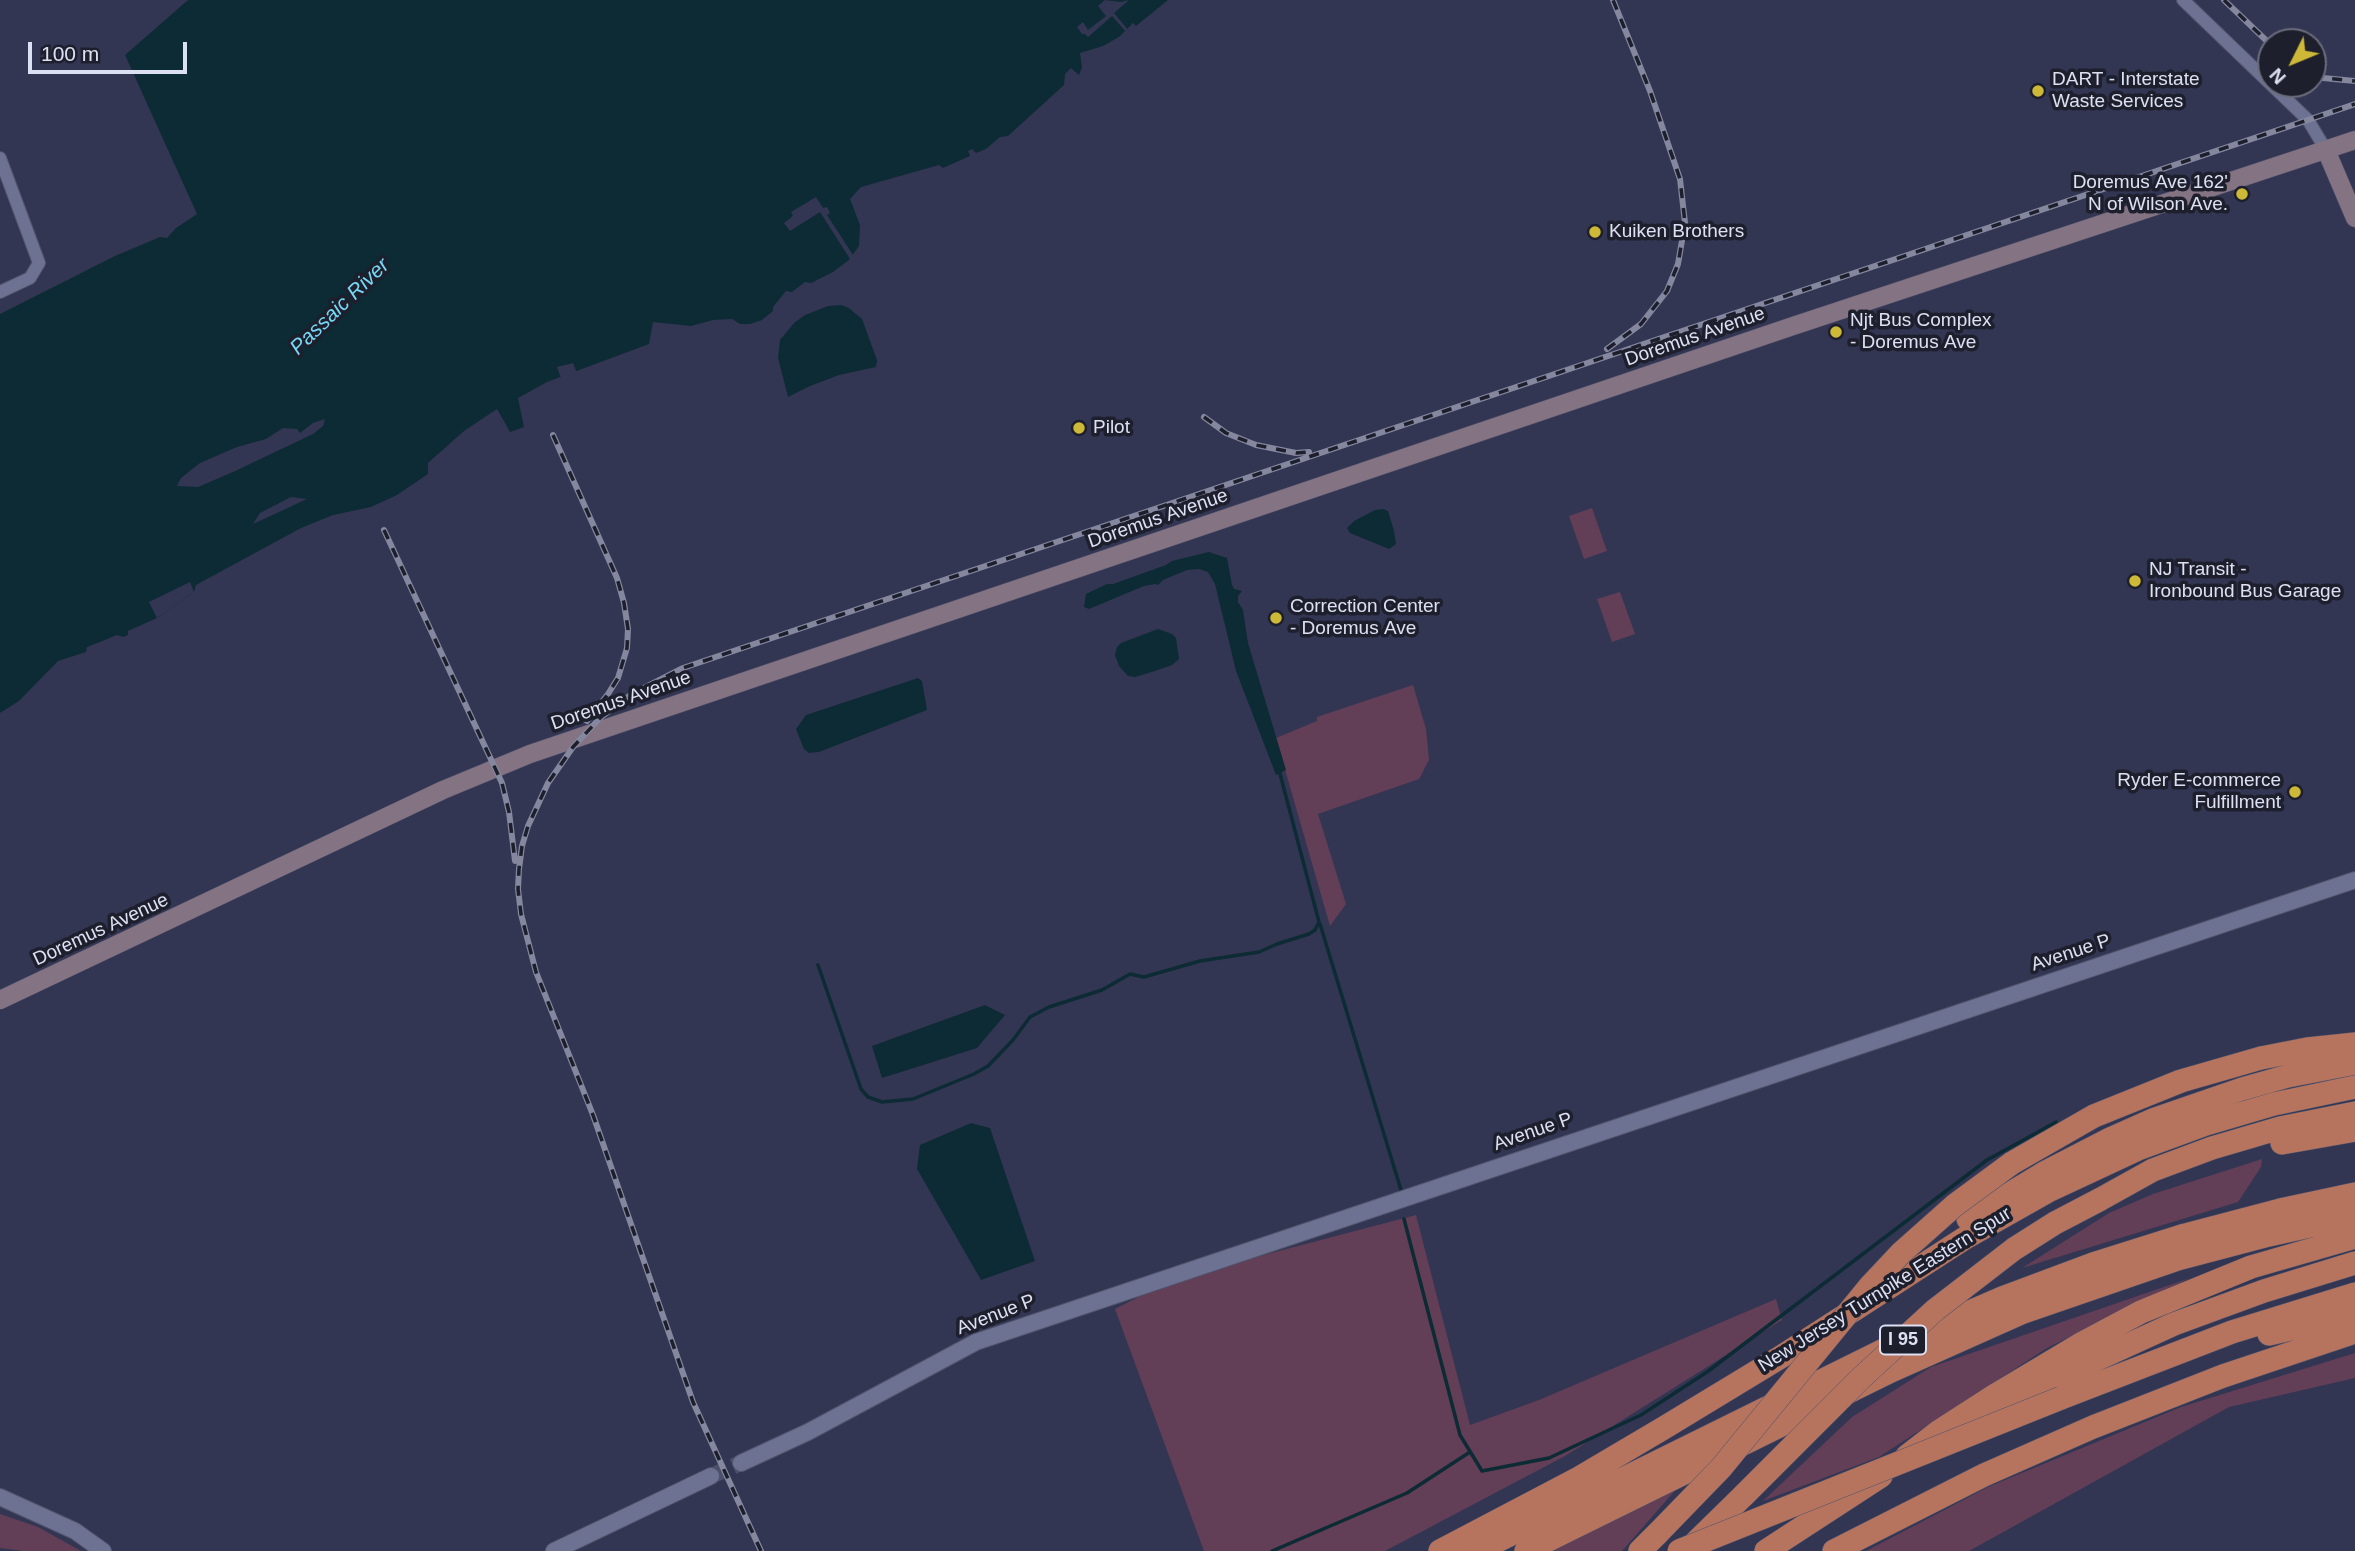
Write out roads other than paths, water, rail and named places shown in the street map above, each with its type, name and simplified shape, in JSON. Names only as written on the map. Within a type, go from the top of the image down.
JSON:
[{"type":"highway","points":[[1640,1551],[1728,1459],[1870,1286],[1920,1236],[1974,1190],[2054,1138],[2115,1107],[2181,1081],[2261,1058],[2307,1049],[2355,1044]]},
{"type":"highway","points":[[1725,1391],[1784,1342],[1989,1205],[2077,1155],[2155,1119],[2224,1094],[2288,1076],[2355,1063]]},
{"type":"highway","name":"New Jersey Turnpike Eastern Spur","points":[[1440,1551],[1599,1466],[1725,1391],[1965,1238],[2072,1179],[2138,1149],[2217,1120],[2274,1104],[2355,1087]]},
{"type":"highway","name":"I 95","points":[[1686,1551],[1861,1378],[1944,1302],[2036,1235],[2153,1170],[2212,1148],[2280,1128],[2355,1112]]},
{"type":"highway","name":"I 95","points":[[2099,1200],[2250,1151],[2355,1130]]},
{"type":"highway","name":"New Jersey Turnpike Eastern Spur","points":[[1477,1551],[1879,1352],[1991,1302],[2093,1264],[2185,1235],[2355,1194]]},
{"type":"highway","name":"I 95","points":[[1525,1551],[1879,1377],[2010,1318],[2178,1259],[2269,1234],[2355,1216]]},
{"type":"highway","points":[[1766,1551],[1888,1471],[1938,1432],[2079,1345],[2141,1312],[2251,1267],[2355,1237]]},
{"type":"highway","points":[[1888,1471],[2048,1384],[2133,1342],[2241,1299],[2355,1264]]},
{"type":"highway","points":[[2128,1376],[2243,1328],[2355,1294]]},
{"type":"highway","points":[[1679,1551],[2061,1398],[2226,1345],[2355,1314]]},
{"type":"highway","points":[[1834,1551],[1984,1475],[2103,1423],[2235,1372],[2355,1332]]},
{"type":"main road","name":"Doremus Avenue","points":[[0,1000],[443,790],[530,754],[1793,326],[2355,140]]},
{"type":"main road","points":[[2326,149],[2355,218]]},
{"type":"street","points":[[2183,0],[2308,120],[2326,149]]},
{"type":"street","points":[[0,158],[39,263],[30,278],[0,292]]},
{"type":"street","name":"Avenue P","points":[[741,1463],[808,1432],[976,1342],[2355,880]]},
{"type":"street","points":[[554,1551],[711,1476]]},
{"type":"street","points":[[0,1497],[75,1531],[103,1551]]},
{"type":"water","name":"Passaic River","points":[[188,0],[1168,0],[1136,26],[1133,23],[1119,37],[1103,46],[1080,53],[1082,67],[1079,75],[1071,68],[1065,74],[1064,85],[1008,136],[1000,137],[986,149],[976,153],[972,149],[968,151],[970,156],[943,168],[939,165],[861,187],[850,199],[860,225],[859,246],[849,260],[811,283],[805,282],[792,292],[786,291],[773,307],[773,311],[762,320],[740,324],[732,319],[713,320],[691,326],[653,322],[649,344],[547,382],[518,398],[524,427],[510,432],[497,409],[464,431],[428,463],[428,474],[397,495],[371,507],[333,515],[301,528],[196,585],[194,592],[157,618],[128,631],[128,635],[117,635],[87,647],[86,652],[58,661],[19,701],[0,713],[0,314],[115,256],[160,237],[167,238],[176,228],[197,214],[125,55]]},
{"type":"water","points":[[841,305],[862,319],[877,360],[876,367],[839,375],[788,397],[778,358],[780,340],[794,323],[805,315],[828,306]]},
{"type":"water","points":[[1375,510],[1388,511],[1396,544],[1389,549],[1350,533],[1347,528],[1354,521]]},
{"type":"water","points":[[1209,552],[1227,558],[1232,585],[1234,589],[1242,591],[1238,602],[1243,610],[1248,643],[1286,770],[1276,775],[1236,671],[1215,584],[1208,572],[1199,569],[1187,570],[1163,580],[1158,585],[1144,586],[1089,609],[1084,607],[1086,594],[1107,584],[1172,561]]},
{"type":"water","points":[[1158,629],[1176,638],[1179,659],[1172,665],[1155,671],[1135,677],[1128,676],[1119,666],[1115,655],[1117,647]]},
{"type":"water","points":[[918,678],[922,681],[927,710],[819,752],[809,753],[804,749],[796,729],[806,715]]},
{"type":"water","points":[[985,1005],[1005,1015],[977,1048],[882,1078],[872,1046]]},
{"type":"water","points":[[971,1123],[990,1128],[1035,1261],[981,1280],[917,1169],[920,1145]]},
{"type":"waterway","points":[[818,965],[861,1089],[868,1097],[882,1102],[913,1099],[974,1074],[988,1066],[1030,1017],[1049,1007],[1102,990],[1130,974],[1144,977],[1200,961],[1259,952],[1309,934],[1319,922],[1279,770]]},
{"type":"waterway","points":[[1320,924],[1401,1190]]},
{"type":"waterway","points":[[1404,1219],[1460,1435],[1482,1471],[1549,1458],[1641,1415],[1707,1372],[1987,1160],[2056,1122]]},
{"type":"waterway","points":[[1272,1551],[1407,1493],[1470,1452]]},
{"type":"tunnel","points":[[711,1476],[741,1463]]},
{"type":"railway","points":[[1607,349],[1641,324],[1667,291],[1678,264],[1685,223],[1680,179],[1650,91],[1613,0]]},
{"type":"railway","points":[[2224,0],[2257,32]]},
{"type":"railway","points":[[2327,78],[2355,81]]},
{"type":"railway","points":[[761,1551],[693,1402],[593,1115],[536,972],[521,914],[519,869],[528,826],[548,783],[573,747],[601,717],[632,694],[683,668],[2355,104]]},
{"type":"railway","points":[[1204,417],[1226,433],[1256,445],[1296,453],[1309,452]]},
{"type":"railway","points":[[553,435],[617,578],[628,629],[627,648],[618,678],[587,721]]},
{"type":"railway","points":[[384,530],[502,783],[509,812],[515,861]]},
{"type":"place","name":"DART - Interstate Waste Services","points":[[2038,91]]},
{"type":"place","name":"Doremus Ave 162' N of Wilson Ave.","points":[[2242,194]]},
{"type":"place","name":"Kuiken Brothers","points":[[1595,232]]},
{"type":"place","name":"Njt Bus Complex - Doremus Ave","points":[[1836,332]]},
{"type":"place","name":"Pilot","points":[[1079,428]]},
{"type":"place","name":"NJ Transit - Ironbound Bus Garage","points":[[2135,581]]},
{"type":"place","name":"Correction Center - Doremus Ave","points":[[1276,618]]},
{"type":"place","name":"Ryder E-commerce Fulfillment","points":[[2295,792]]}]
